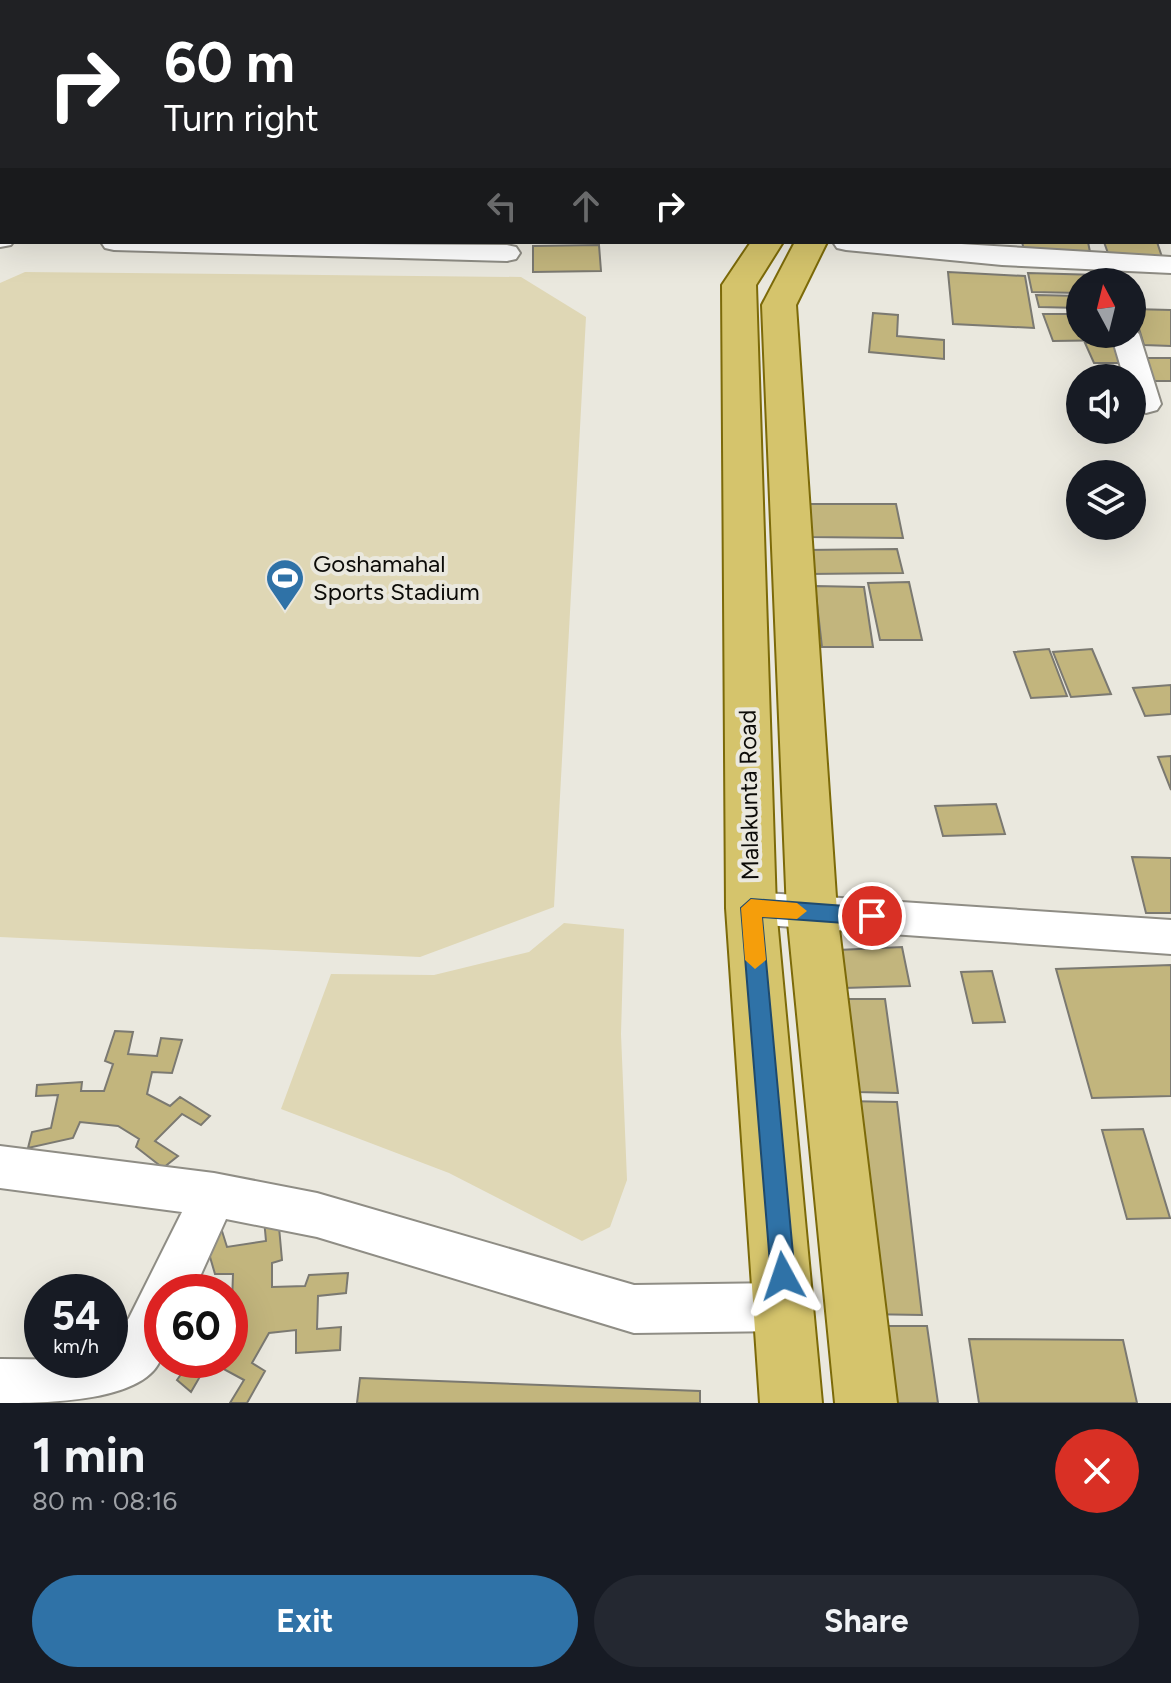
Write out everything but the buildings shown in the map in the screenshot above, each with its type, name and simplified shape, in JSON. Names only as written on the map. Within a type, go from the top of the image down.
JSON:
[{"type":"main road","name":"Malakunta Road","points":[[766,244],[739,285],[751,908],[791,1403]]},
{"type":"main road","points":[[810,244],[779,305],[812,912],[866,1403]]},
{"type":"street","points":[[185,244],[507,253]]},
{"type":"street","points":[[882,244],[1171,265]]},
{"type":"street","points":[[751,908],[1171,937]]},
{"type":"street","points":[[0,1167],[214,1195],[317,1215],[634,1309],[785,1307]]},
{"type":"street","points":[[177,1274],[214,1195]]},
{"type":"street","points":[[0,1384],[82,1380],[113,1371],[135,1355],[144,1338]]},
{"type":"shaded area","name":"Goshamahal Sports Stadium","points":[[25,272],[521,277],[586,317],[554,907],[420,957],[0,937],[0,283]]},
{"type":"shaded area","points":[[564,923],[624,929],[621,1034],[627,1180],[610,1227],[582,1241],[449,1173],[281,1109],[331,974],[434,975],[529,952]]},
{"type":"slow traffic","points":[[755,960],[751,908],[797,911]]},
{"type":"place","name":"Goshamahal Sports Stadium","points":[[285,612]]},
{"type":"route","points":[[783,1276],[751,908],[872,916]]}]
